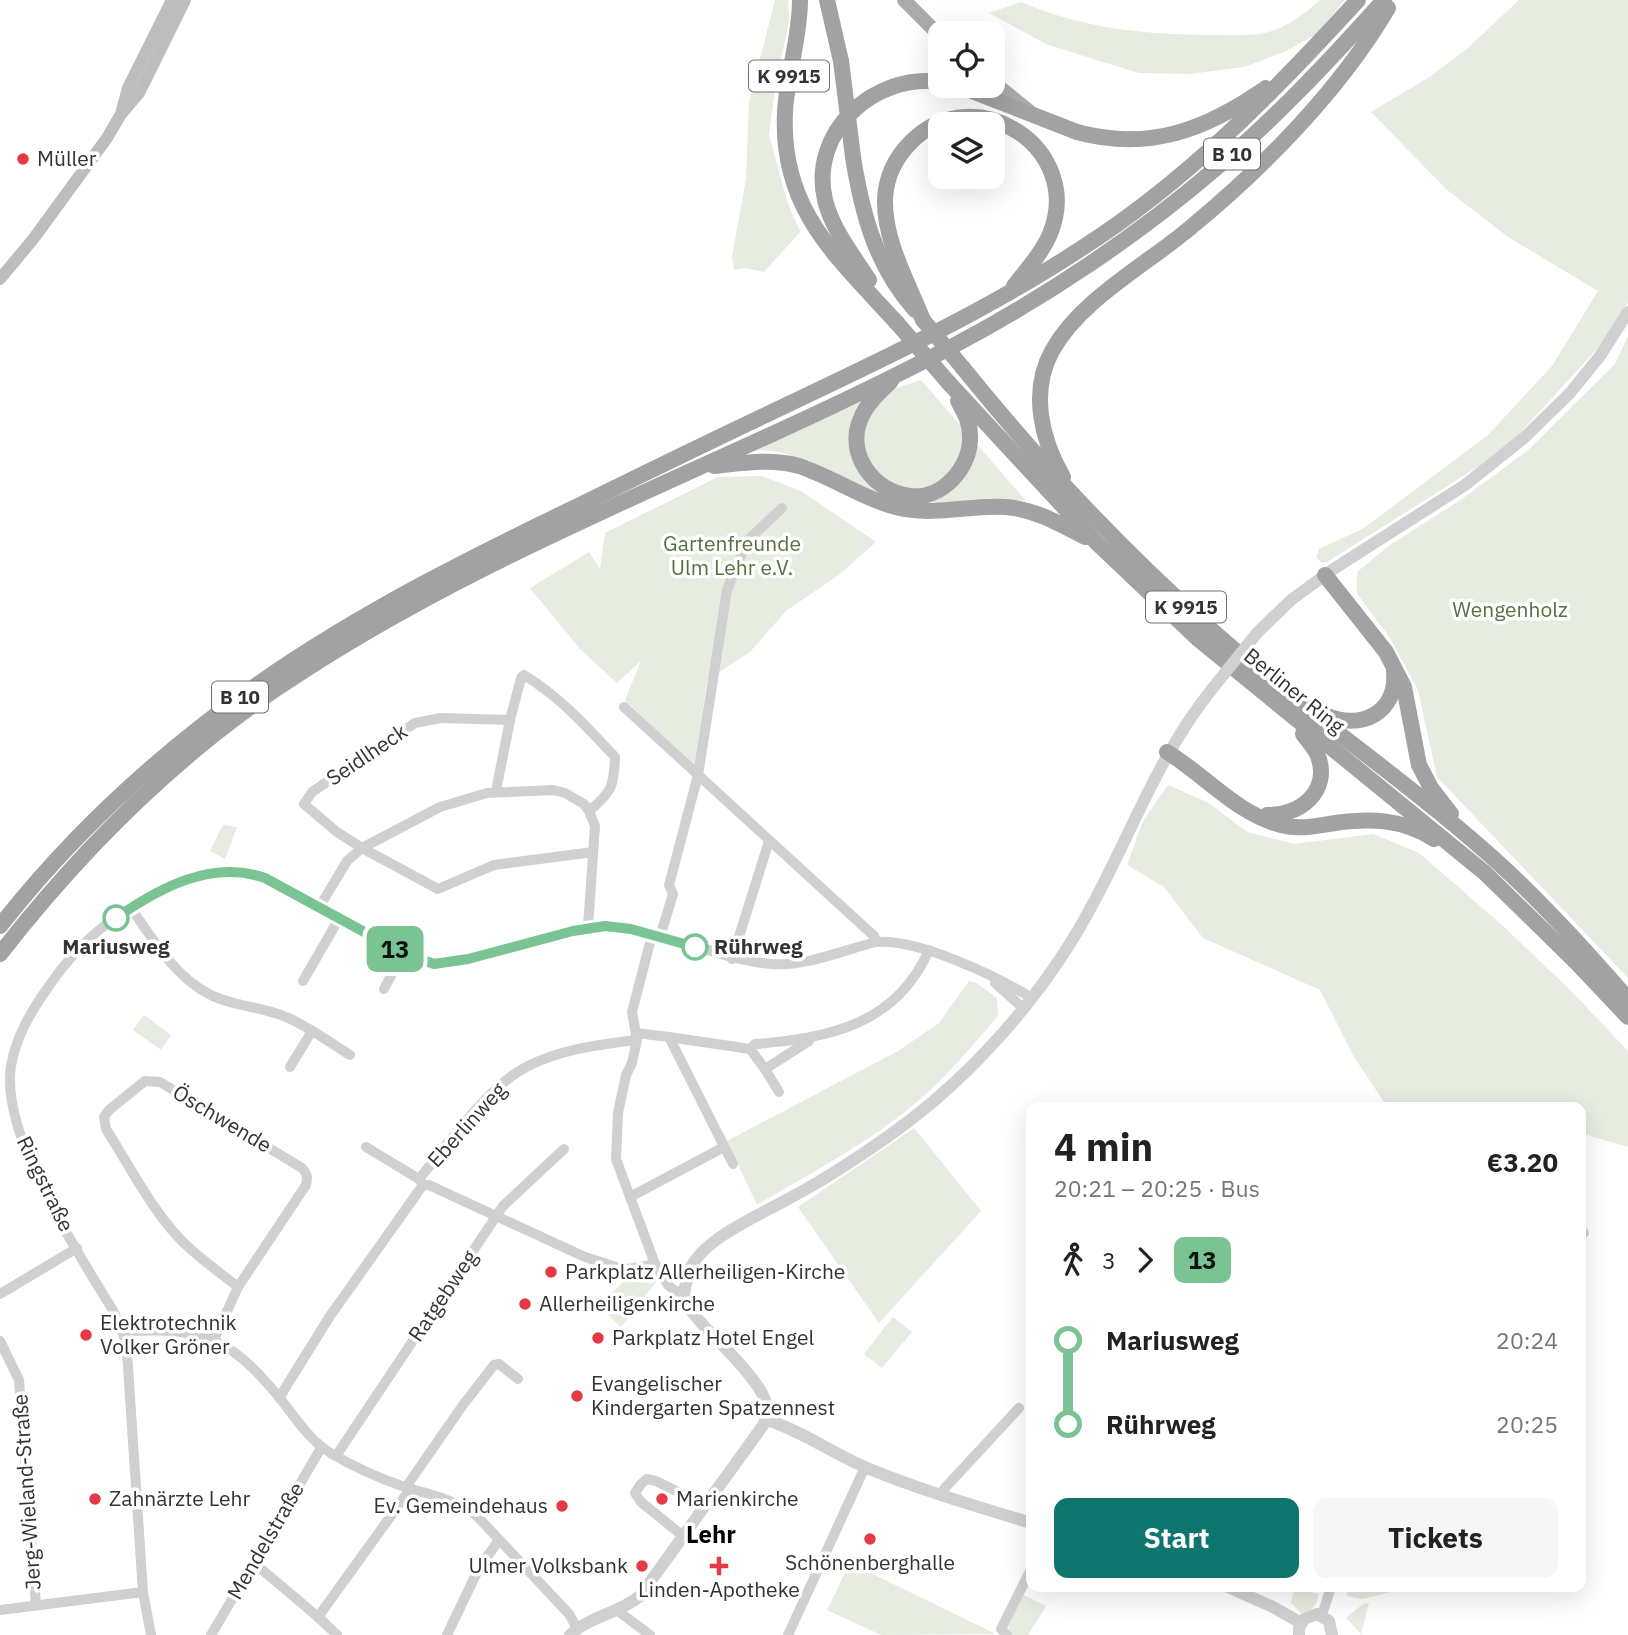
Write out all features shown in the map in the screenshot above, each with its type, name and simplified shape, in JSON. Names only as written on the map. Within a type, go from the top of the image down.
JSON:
[{"type":"highway","name":"K 9915","points":[[800,0],[785,110],[786,152],[801,204],[819,237],[948,383]]},
{"type":"highway","name":"K 9915","points":[[827,0],[841,61],[859,199],[868,229],[889,276],[907,292]]},
{"type":"highway","name":"B 10","points":[[0,926],[104,812],[178,745],[266,679],[341,630],[481,553],[892,355],[1005,296],[1085,247],[1195,163],[1253,112],[1358,0]]},
{"type":"highway","name":"B 10","points":[[0,954],[59,882],[117,823],[187,757],[276,688],[409,608],[528,548],[900,372],[1016,309],[1140,229],[1216,169],[1299,91],[1384,0]]},
{"type":"highway","points":[[1076,499],[1051,452],[1041,415],[1040,395],[1044,374],[1056,344],[1098,299],[1189,229],[1273,153],[1335,81],[1392,0]]},
{"type":"highway","points":[[990,98],[1097,137],[1122,139],[1177,134],[1235,109],[1294,68]]},
{"type":"highway","points":[[897,323],[833,223],[825,201],[825,160],[837,130],[856,106],[875,93],[896,86],[928,82]]},
{"type":"highway","points":[[907,292],[887,220],[888,181],[894,164],[910,143],[932,126],[965,116],[981,116],[1012,127],[1025,136],[1048,163],[1054,178],[1056,206],[1051,232],[1043,248],[1005,296]]},
{"type":"highway","name":"Berliner Ring","points":[[907,292],[923,320],[995,409],[1076,499],[1140,564],[1207,626],[1385,768],[1489,866],[1586,951],[1628,999]]},
{"type":"highway","points":[[900,372],[867,408],[857,430],[856,443],[865,469],[873,478],[895,492],[910,496],[924,496],[944,486],[959,472],[968,454],[971,436],[968,419],[948,383]]},
{"type":"highway","name":"Berliner Ring","points":[[948,383],[1097,543],[1197,638],[1433,829],[1489,866],[1628,1017]]},
{"type":"highway","points":[[700,467],[752,462],[796,466],[887,505],[923,510],[1006,507],[1054,520],[1097,543]]},
{"type":"highway","points":[[1325,575],[1393,664],[1404,687],[1416,756],[1423,775],[1489,866]]},
{"type":"highway","points":[[1304,706],[1338,721],[1366,720],[1383,707],[1389,698],[1394,682],[1393,664]]},
{"type":"highway","points":[[1257,815],[1295,811],[1310,800],[1318,784],[1318,754],[1304,736],[1298,722]]},
{"type":"highway","points":[[1167,752],[1257,815],[1280,825],[1297,827],[1371,819],[1406,825],[1489,866]]},
{"type":"main road","points":[[121,114],[128,88],[172,0]]},
{"type":"main road","points":[[0,278],[34,238],[121,114],[139,93],[185,0]]},
{"type":"main road","points":[[904,0],[928,24]]},
{"type":"main road","points":[[1005,91],[1036,116]]},
{"type":"street","points":[[123,1332],[168,1330],[197,1334],[214,1340],[247,1361],[321,1448],[363,1470],[409,1488],[437,1494],[476,1515],[569,1614],[573,1631],[589,1621],[618,1611],[640,1596],[755,1440],[765,1419],[763,1396],[691,1311],[684,1294],[691,1268],[705,1250],[743,1223],[860,1156],[919,1114],[992,1045],[1058,960],[1086,917],[1167,752],[1187,720],[1257,633],[1291,600],[1325,575],[1465,485],[1525,438],[1570,393],[1600,356],[1628,312]]},
{"type":"street","points":[[684,1294],[674,1290],[655,1264],[616,1158],[615,1136],[626,1075],[632,1063],[637,1036],[632,1012],[656,936],[673,894],[669,885],[698,775],[727,590],[747,541],[782,508]]},
{"type":"street","points":[[496,791],[510,720],[524,675],[548,691],[615,757],[614,785],[605,798],[589,811]]},
{"type":"street","points":[[624,707],[874,936],[876,942]]},
{"type":"street","name":"Seidlheck","points":[[362,848],[337,832],[304,804],[312,792],[415,723],[441,718],[510,720]]},
{"type":"street","points":[[320,906],[347,861],[362,848],[440,807],[496,791],[553,790],[577,798],[589,811],[595,825],[588,928]]},
{"type":"street","points":[[733,959],[769,841]]},
{"type":"street","points":[[362,848],[438,889],[494,865],[593,852]]},
{"type":"street","name":"Ringstraße","points":[[151,1635],[143,1592],[127,1352],[123,1332],[42,1188],[19,1134],[12,1104],[11,1067],[26,1019],[51,983],[99,930],[157,892],[188,878],[225,872],[246,873],[265,878],[403,953],[434,964],[531,944],[588,928],[622,928],[733,959],[775,964],[876,942],[901,942],[929,950],[987,976],[1026,1002]]},
{"type":"street","points":[[131,908],[167,957],[199,988],[228,1002],[286,1017],[350,1055]]},
{"type":"street","points":[[303,981],[340,917]]},
{"type":"street","points":[[750,1049],[755,1044],[812,1038],[848,1028],[868,1018],[891,1003],[913,979],[929,950]]},
{"type":"street","points":[[384,989],[403,953]]},
{"type":"street","points":[[290,1066],[312,1031]]},
{"type":"street","points":[[637,1036],[669,1037],[750,1049],[779,1092]]},
{"type":"street","name":"Eberlinweg","points":[[279,1398],[330,1316],[421,1182],[471,1116],[510,1077],[531,1066],[559,1054],[637,1036]]},
{"type":"street","points":[[669,1037],[733,1164]]},
{"type":"street","points":[[765,1069],[812,1038]]},
{"type":"street","name":"Öschwende","points":[[214,1340],[238,1287],[306,1185],[306,1173],[160,1082],[145,1081],[109,1110],[104,1117],[106,1129],[158,1212],[178,1237],[238,1287]]},
{"type":"street","points":[[366,1147],[421,1182],[569,1250],[616,1267],[629,1269],[655,1264]]},
{"type":"street","points":[[630,1197],[724,1147]]},
{"type":"street","name":"Ratgebweg","points":[[336,1456],[503,1206],[565,1149]]},
{"type":"street","points":[[0,1294],[77,1248]]},
{"type":"street","name":"Jerg-Wieland-Straße","points":[[0,1341],[19,1380],[36,1605]]},
{"type":"street","points":[[318,1617],[494,1364],[499,1364],[519,1379]]},
{"type":"street","points":[[943,1496],[944,1489],[1019,1408]]},
{"type":"street","points":[[765,1419],[792,1428],[865,1467],[943,1496],[1026,1521]]},
{"type":"street","name":"Mendelstraße","points":[[211,1635],[321,1448]]},
{"type":"street","points":[[788,1635],[865,1467]]},
{"type":"street","points":[[683,1536],[641,1502],[635,1493],[641,1484],[647,1479],[656,1481],[706,1506]]},
{"type":"street","points":[[447,1635],[479,1568],[499,1540]]},
{"type":"street","points":[[253,1562],[337,1635]]},
{"type":"street","points":[[1007,1635],[1001,1629],[1026,1579]]},
{"type":"street","points":[[0,1610],[143,1592]]},
{"type":"street","points":[[1239,1592],[1273,1607],[1300,1629],[1312,1615],[1322,1615],[1331,1625],[1332,1635]]},
{"type":"street","points":[[1322,1615],[1329,1592]]},
{"type":"street","points":[[618,1611],[650,1635]]},
{"type":"green space","points":[[775,0],[788,0],[789,22],[776,81],[769,135],[787,201],[800,232],[764,272],[745,268],[734,270],[732,257],[746,179],[749,102]]},
{"type":"green space","points":[[1320,0],[1345,0],[1317,34],[1284,52],[1244,67],[1190,74],[1139,73],[1046,44],[989,13],[1021,2],[1068,19],[1117,29],[1191,35],[1261,34],[1299,17]]},
{"type":"green space","points":[[1519,0],[1628,0],[1628,302],[1596,350],[1519,434],[1479,466],[1322,563],[1316,558],[1319,549],[1364,528],[1488,435],[1552,366],[1598,291],[1508,237],[1446,189],[1371,112],[1428,78],[1468,48]]},
{"type":"green space","name":"Wengenholz","points":[[1628,336],[1628,978],[1437,777],[1418,690],[1390,638],[1357,594],[1357,572],[1387,547],[1462,499],[1528,450],[1615,364]]},
{"type":"green space","points":[[921,380],[1026,501],[916,505],[868,490],[781,452],[757,450],[859,400]]},
{"type":"green space","name":"Gartenfreunde Ulm Lehr e.V.","points":[[762,476],[801,491],[876,542],[840,574],[786,611],[750,652],[707,680],[695,767],[625,700],[641,661],[617,683],[581,650],[530,588],[589,552],[600,569],[605,533],[718,477]]},
{"type":"green space","points":[[1168,785],[1209,803],[1247,832],[1294,844],[1373,834],[1419,853],[1502,925],[1570,990],[1628,1051],[1628,1147],[1586,1135],[1586,1102],[1384,1102],[1354,1057],[1320,990],[1203,938],[1164,887],[1127,865],[1143,821]]},
{"type":"green space","points":[[223,825],[237,827],[225,859],[210,851]]},
{"type":"green space","points":[[969,981],[975,982],[997,998],[998,1016],[946,1075],[912,1106],[875,1134],[757,1205],[727,1141],[898,1051],[939,1023]]},
{"type":"green space","points":[[144,1015],[171,1035],[161,1050],[133,1030]]},
{"type":"green space","points":[[914,1128],[981,1211],[879,1323],[798,1207]]},
{"type":"green space","points":[[634,1272],[657,1281],[621,1327],[598,1305]]},
{"type":"green space","points":[[893,1317],[912,1332],[882,1368],[864,1354]]},
{"type":"green space","points":[[850,1563],[996,1634],[881,1635],[827,1610]]},
{"type":"green space","points":[[1347,1592],[1391,1592],[1363,1599],[1347,1596]]},
{"type":"green space","points":[[1293,1593],[1319,1594],[1313,1607],[1301,1613],[1291,1603]]},
{"type":"green space","points":[[1022,1594],[1046,1606],[1028,1635],[1011,1635],[1008,1626]]},
{"type":"green space","points":[[1369,1603],[1361,1634],[1346,1618],[1363,1604]]},
{"type":"bus line","name":"13","points":[[116,918],[157,892],[188,878],[225,872],[246,873],[265,878],[303,897],[413,959],[434,964],[468,959],[573,931],[605,926],[631,929],[695,947]]},
{"type":"place","name":"Müller","points":[[23,159]]},
{"type":"place","name":"Mariusweg","points":[[116,918]]},
{"type":"place","name":"Rührweg","points":[[695,947]]},
{"type":"place","name":"Parkplatz Allerheiligen-Kirche","points":[[551,1272]]},
{"type":"place","name":"Allerheiligenkirche","points":[[525,1304]]},
{"type":"place","name":"Elektrotechnik Volker Gröner","points":[[86,1335]]},
{"type":"place","name":"Parkplatz Hotel Engel","points":[[598,1338]]},
{"type":"place","name":"Evangelischer Kindergarten Spatzennest","points":[[577,1396]]},
{"type":"place","name":"Zahnärzte Lehr","points":[[95,1499]]},
{"type":"place","name":"Marienkirche","points":[[662,1499]]},
{"type":"place","name":"Ev. Gemeindehaus","points":[[562,1506]]},
{"type":"place","name":"Schönenberghalle","points":[[870,1539]]},
{"type":"place","name":"Ulmer Volksbank","points":[[642,1566]]},
{"type":"place","name":"Linden-Apotheke","points":[[719,1566]]},
{"type":"district","name":"Lehr","points":[[711,1535]]}]
